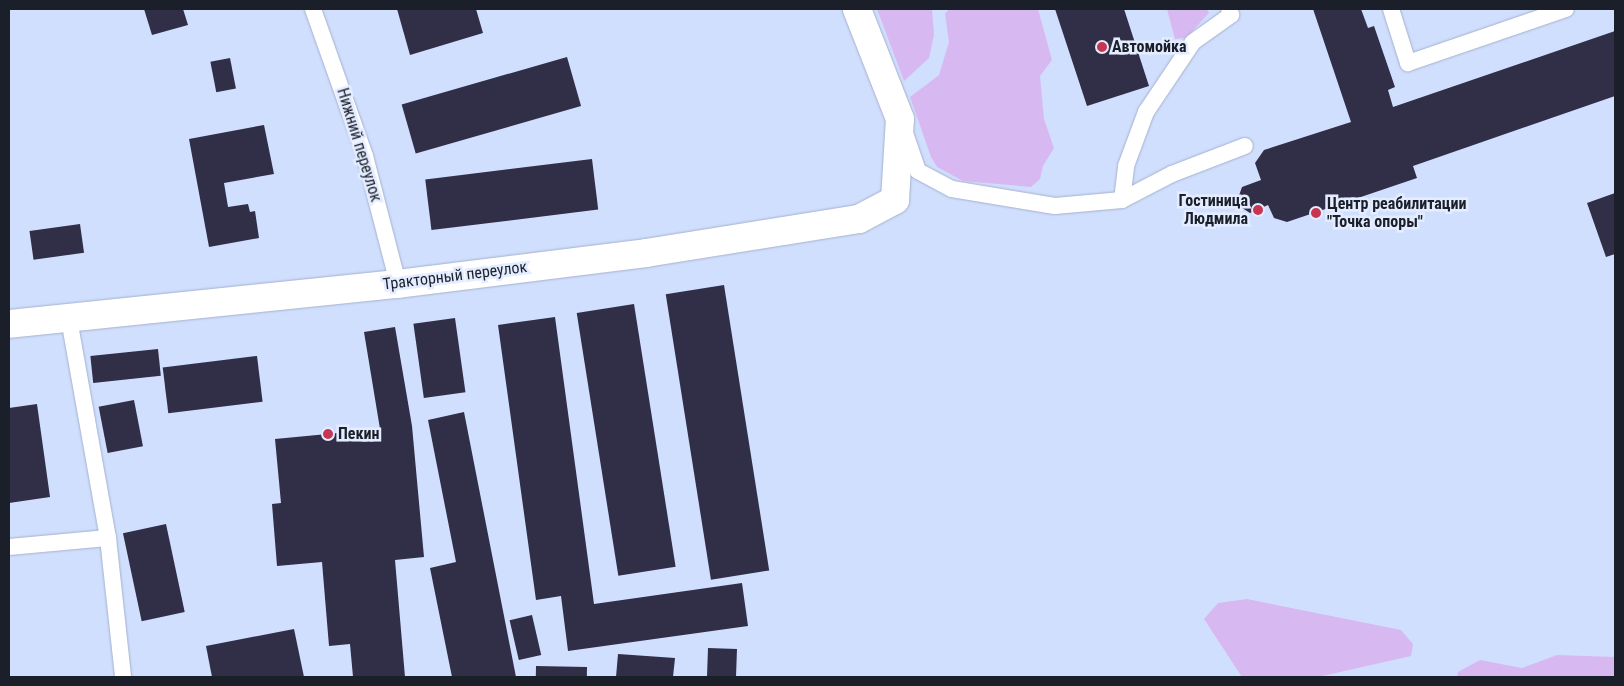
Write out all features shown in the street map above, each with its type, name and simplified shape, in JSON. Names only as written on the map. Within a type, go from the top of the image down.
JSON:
[{"type":"street","points":[[857,9],[900,119]]},
{"type":"street","name":"Тракторный переулок","points":[[9,324],[398,284],[646,253],[860,219],[895,200],[900,119]]},
{"type":"lane","name":"Нижний переулок","points":[[312,9],[365,156],[398,284]]},
{"type":"lane","points":[[1122,200],[1126,166],[1146,112],[1193,42],[1231,14],[1229,9]]},
{"type":"lane","points":[[1391,9],[1408,63],[1566,9]]},
{"type":"lane","points":[[900,119],[918,170],[952,189],[1055,206],[1122,200],[1172,174],[1245,146]]},
{"type":"lane","points":[[69,318],[108,538],[123,677]]},
{"type":"lane","points":[[9,547],[108,538]]},
{"type":"shaded area","points":[[877,9],[932,9],[934,35],[929,58],[904,81]]},
{"type":"shaded area","points":[[949,9],[1038,9],[1052,60],[1040,76],[1044,119],[1054,148],[1043,166],[1040,179],[1031,187],[963,181],[937,167],[931,157],[910,97],[939,75],[949,42],[945,14]]},
{"type":"shaded area","points":[[1167,9],[1207,9],[1209,13],[1186,38],[1175,39]]},
{"type":"shaded area","points":[[1247,599],[1401,630],[1413,644],[1411,656],[1318,677],[1242,677],[1204,619],[1218,603]]},
{"type":"shaded area","points":[[1557,655],[1615,657],[1615,677],[1457,677],[1458,672],[1480,660],[1522,668]]},
{"type":"building","points":[[144,9],[183,9],[188,25],[152,35]]},
{"type":"building","points":[[397,9],[476,9],[483,33],[410,55]]},
{"type":"building","name":"Автомойка","points":[[1055,9],[1124,9],[1149,86],[1087,106]]},
{"type":"building","points":[[1313,9],[1361,9],[1368,28],[1374,26],[1395,87],[1388,90],[1393,107],[1615,31],[1615,96],[1413,166],[1417,178],[1287,222],[1274,218],[1268,205],[1250,213],[1236,204],[1242,187],[1261,180],[1255,163],[1264,150],[1351,122]]},
{"type":"building","points":[[567,57],[581,106],[416,153],[402,104]]},
{"type":"building","points":[[230,58],[236,88],[216,92],[210,62]]},
{"type":"building","points":[[264,125],[274,174],[224,183],[228,207],[248,204],[250,212],[255,211],[259,238],[209,247],[189,139]]},
{"type":"building","points":[[592,159],[598,210],[431,230],[425,179]]},
{"type":"building","points":[[1615,193],[1615,254],[1606,257],[1587,203]]},
{"type":"building","points":[[80,224],[84,253],[34,260],[29,231]]},
{"type":"building","points":[[724,285],[769,570],[711,580],[666,294]]},
{"type":"building","points":[[634,304],[676,567],[618,576],[577,313]]},
{"type":"building","points":[[555,317],[594,604],[742,583],[748,626],[568,651],[561,596],[536,600],[498,325]]},
{"type":"building","points":[[455,318],[465,392],[424,398],[413,324]]},
{"type":"building","points":[[395,327],[412,426],[424,557],[395,560],[405,677],[353,677],[350,644],[329,646],[322,562],[277,566],[272,504],[281,503],[275,439],[380,429],[364,332]]},
{"type":"building","points":[[158,349],[161,376],[93,383],[90,356]]},
{"type":"building","points":[[257,356],[263,402],[168,413],[163,368]]},
{"type":"building","points":[[134,400],[143,446],[108,453],[99,407]]},
{"type":"building","points":[[37,404],[50,497],[9,503],[9,408]]},
{"type":"building","points":[[464,412],[516,677],[452,677],[430,568],[456,562],[428,420]]},
{"type":"building","points":[[166,524],[185,612],[142,621],[123,533]]},
{"type":"building","points":[[532,615],[541,655],[519,660],[510,620]]},
{"type":"building","points":[[294,629],[304,677],[212,677],[206,646]]},
{"type":"building","points":[[708,648],[737,649],[736,677],[707,677]]},
{"type":"building","points":[[618,654],[675,658],[673,677],[616,677]]},
{"type":"building","points":[[536,666],[587,667],[587,677],[536,677]]},
{"type":"place","name":"Автомойка","points":[[1102,47]]},
{"type":"place","name":"Гостиница Людмила","points":[[1258,210]]},
{"type":"place","name":"Центр реабилитации \"Точка опоры\"","points":[[1316,213]]},
{"type":"place","name":"Пекин","points":[[328,434]]}]
